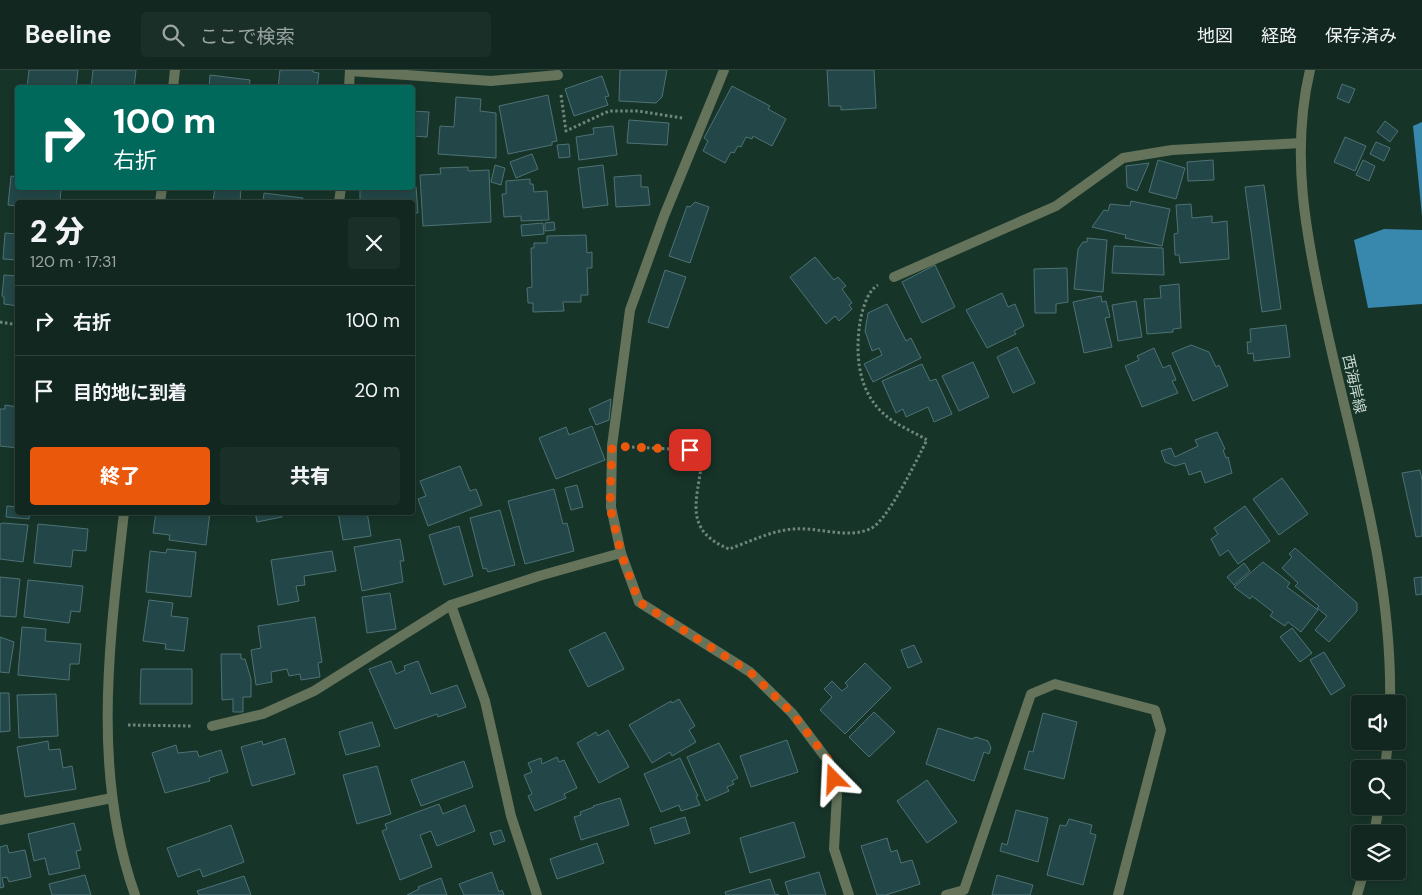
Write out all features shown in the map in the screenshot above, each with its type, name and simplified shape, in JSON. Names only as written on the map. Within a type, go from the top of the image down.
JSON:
[{"type":"street","points":[[173,85],[175,70]]},
{"type":"street","points":[[349,85],[350,70],[491,81],[558,75]]},
{"type":"street","points":[[724,70],[702,121],[630,310],[612,446],[610,507],[621,553],[639,602],[750,672],[792,713],[830,762],[837,795],[834,849],[849,895]]},
{"type":"street","name":"西海岸線","points":[[1310,70],[1303,108],[1300,186],[1307,239],[1384,594],[1388,634],[1390,695]]},
{"type":"street","points":[[894,277],[1056,206],[1123,158],[1172,150],[1301,143]]},
{"type":"street","points":[[124,515],[108,659],[107,725],[112,798],[122,849],[135,895]]},
{"type":"street","points":[[212,726],[263,714],[314,692],[451,605],[539,576],[621,553]]},
{"type":"street","points":[[451,605],[485,701],[511,816],[537,895]]},
{"type":"street","points":[[946,895],[964,890],[1031,694],[1056,684],[1155,710],[1161,730],[1118,895]]},
{"type":"street","points":[[0,820],[112,798]]},
{"type":"street","points":[[1357,895],[1361,880]]},
{"type":"path","points":[[558,75],[566,130],[609,111],[638,112],[702,121]]},
{"type":"path","points":[[612,446],[690,450],[702,461],[696,516],[703,532],[712,542],[729,549],[791,529],[809,528],[845,533],[870,529],[885,516],[927,440],[885,415],[868,396],[862,381],[857,354],[862,310],[874,287],[894,277]]},
{"type":"path","points":[[0,322],[15,324]]},
{"type":"path","points":[[107,725],[212,726]]},
{"type":"water","points":[[1422,122],[1422,216],[1413,126]]},
{"type":"water","points":[[1384,229],[1422,230],[1422,304],[1368,308],[1354,240]]},
{"type":"building","points":[[29,70],[78,70],[76,85],[27,85]]},
{"type":"building","points":[[93,70],[136,70],[134,85],[91,85]]},
{"type":"building","points":[[280,70],[313,70],[313,72],[319,73],[317,85],[278,85]]},
{"type":"building","points":[[620,70],[667,70],[662,97],[656,103],[619,101]]},
{"type":"building","points":[[827,70],[874,70],[876,108],[841,110],[841,106],[829,106]]},
{"type":"building","points":[[210,75],[250,80],[249,85],[209,85]]},
{"type":"building","points":[[602,76],[609,96],[605,97],[608,105],[574,116],[565,89]]},
{"type":"building","points":[[1342,84],[1355,89],[1349,103],[1337,98]]},
{"type":"building","points":[[732,86],[770,106],[768,109],[786,119],[772,146],[753,136],[752,139],[746,137],[741,147],[738,146],[734,153],[731,152],[725,163],[703,151],[708,141],[704,138]]},
{"type":"building","points":[[548,95],[557,141],[552,142],[552,145],[508,154],[499,106]]},
{"type":"building","points":[[456,97],[481,99],[480,111],[496,113],[496,158],[438,154],[440,126],[454,127]]},
{"type":"building","points":[[415,111],[429,112],[427,137],[415,136]]},
{"type":"building","points":[[629,120],[669,123],[667,145],[627,143]]},
{"type":"building","points":[[1385,121],[1398,131],[1390,142],[1377,132]]},
{"type":"building","points":[[613,126],[617,155],[579,160],[576,137],[594,134],[593,128]]},
{"type":"building","points":[[1345,137],[1366,146],[1355,171],[1334,162]]},
{"type":"building","points":[[1376,142],[1390,148],[1384,161],[1370,154]]},
{"type":"building","points":[[569,144],[570,157],[559,158],[557,145]]},
{"type":"building","points":[[532,154],[538,169],[516,178],[510,162]]},
{"type":"building","points":[[1158,160],[1185,168],[1176,199],[1149,192]]},
{"type":"building","points":[[1213,160],[1214,180],[1188,181],[1187,162]]},
{"type":"building","points":[[1363,160],[1375,166],[1369,181],[1356,175]]},
{"type":"building","points":[[1149,163],[1137,191],[1127,187],[1126,166]]},
{"type":"building","points":[[495,165],[505,168],[501,185],[491,182]]},
{"type":"building","points":[[603,165],[608,205],[583,208],[578,168]]},
{"type":"building","points":[[468,167],[468,171],[489,170],[491,222],[423,226],[420,175],[441,174],[440,168]]},
{"type":"building","points":[[641,175],[641,187],[648,187],[650,205],[616,207],[614,177]]},
{"type":"building","points":[[11,176],[15,177],[15,190],[61,190],[60,200],[15,200],[15,206],[8,205]]},
{"type":"building","points":[[530,179],[534,192],[547,191],[549,220],[521,221],[521,216],[504,217],[502,194],[506,194],[506,181]]},
{"type":"building","points":[[1264,185],[1281,309],[1262,312],[1245,187]]},
{"type":"building","points":[[415,187],[418,213],[415,213],[415,200],[360,200],[360,190],[415,190]]},
{"type":"building","points":[[215,190],[241,190],[240,200],[213,200]]},
{"type":"building","points":[[264,193],[303,198],[302,200],[263,200]]},
{"type":"building","points":[[1131,201],[1170,209],[1162,246],[1125,238],[1126,235],[1092,227],[1104,210],[1108,211],[1110,204],[1130,206]]},
{"type":"building","points":[[695,202],[709,207],[690,263],[669,256],[687,206],[690,207]]},
{"type":"building","points":[[1191,204],[1192,218],[1212,216],[1212,223],[1227,221],[1229,259],[1180,263],[1179,255],[1175,255],[1174,234],[1178,233],[1176,205]]},
{"type":"building","points":[[554,222],[555,230],[545,231],[545,223]]},
{"type":"building","points":[[543,223],[544,234],[522,236],[521,225]]},
{"type":"building","points":[[5,233],[15,234],[15,260],[3,259]]},
{"type":"building","points":[[586,235],[587,253],[592,252],[592,268],[587,268],[588,295],[581,295],[581,302],[563,302],[564,311],[533,312],[533,303],[528,303],[527,288],[532,287],[531,248],[534,248],[534,243],[547,243],[547,236]]},
{"type":"building","points":[[1087,238],[1107,240],[1103,292],[1074,289],[1078,249],[1083,242],[1087,242]]},
{"type":"building","points":[[1114,246],[1163,248],[1164,275],[1112,273]]},
{"type":"building","points":[[815,257],[834,280],[838,277],[846,286],[842,289],[852,303],[849,305],[852,309],[839,321],[835,316],[826,324],[790,277]]},
{"type":"building","points":[[935,265],[955,307],[922,323],[902,282]]},
{"type":"building","points":[[1067,268],[1068,302],[1056,304],[1056,313],[1035,313],[1034,269]]},
{"type":"building","points":[[665,270],[686,277],[668,328],[648,322]]},
{"type":"building","points":[[4,275],[15,276],[15,306],[4,304],[4,297],[2,296]]},
{"type":"building","points":[[1179,284],[1181,328],[1173,329],[1173,332],[1147,334],[1144,299],[1161,298],[1160,286]]},
{"type":"building","points":[[1002,293],[1008,307],[1015,304],[1024,326],[1014,331],[1016,334],[987,348],[966,310]]},
{"type":"building","points":[[1101,296],[1102,302],[1106,301],[1110,317],[1105,318],[1112,347],[1084,353],[1073,302]]},
{"type":"building","points":[[1136,301],[1142,337],[1118,341],[1112,305]]},
{"type":"building","points":[[887,304],[906,341],[911,338],[921,358],[873,382],[864,364],[882,355],[879,348],[872,351],[865,331],[868,313]]},
{"type":"building","points":[[1286,325],[1290,357],[1254,361],[1253,353],[1248,354],[1247,342],[1251,342],[1250,329]]},
{"type":"building","points":[[1191,345],[1209,352],[1216,367],[1219,365],[1228,386],[1193,401],[1172,353]]},
{"type":"building","points":[[1017,347],[1035,383],[1013,393],[997,357]]},
{"type":"building","points":[[1154,348],[1163,368],[1170,365],[1176,380],[1172,381],[1178,393],[1142,407],[1125,366],[1139,360],[1137,356]]},
{"type":"building","points":[[973,362],[989,397],[959,411],[942,376]]},
{"type":"building","points":[[922,364],[930,381],[936,379],[952,414],[934,422],[928,407],[906,417],[903,409],[896,413],[882,381]]},
{"type":"building","points":[[611,399],[609,420],[596,425],[589,409]]},
{"type":"building","points":[[5,405],[15,407],[15,448],[0,446],[0,409],[5,409]]},
{"type":"building","points":[[592,426],[605,460],[556,479],[539,438],[566,427],[569,435]]},
{"type":"building","points":[[1217,432],[1225,449],[1223,450],[1226,458],[1228,457],[1232,473],[1205,483],[1201,471],[1189,475],[1185,463],[1175,466],[1165,462],[1161,451],[1171,448],[1175,457],[1198,446],[1195,440]]},
{"type":"building","points":[[460,466],[470,491],[476,489],[482,505],[428,526],[418,499],[426,496],[420,481]]},
{"type":"building","points":[[1420,470],[1422,480],[1422,536],[1416,537],[1402,473]]},
{"type":"building","points":[[1282,478],[1308,514],[1279,535],[1253,499]]},
{"type":"building","points":[[577,485],[583,507],[571,510],[565,488]]},
{"type":"building","points":[[554,489],[563,524],[567,523],[574,551],[525,564],[508,501]]},
{"type":"building","points":[[7,506],[15,507],[15,515],[30,515],[29,519],[6,517]]},
{"type":"building","points":[[1245,506],[1270,541],[1238,564],[1228,550],[1220,556],[1211,539],[1218,534],[1214,528]]},
{"type":"building","points":[[500,510],[515,565],[488,572],[486,568],[483,569],[470,518]]},
{"type":"building","points":[[156,515],[210,515],[206,545],[169,540],[170,535],[153,533]]},
{"type":"building","points":[[256,515],[282,515],[282,517],[257,522]]},
{"type":"building","points":[[339,515],[368,515],[371,536],[343,540]]},
{"type":"building","points":[[0,524],[28,525],[23,562],[0,559]]},
{"type":"building","points":[[38,524],[88,529],[86,551],[73,550],[71,567],[34,563]]},
{"type":"building","points":[[459,526],[473,576],[444,585],[429,535]]},
{"type":"building","points":[[400,539],[404,561],[400,561],[403,582],[362,591],[354,547]]},
{"type":"building","points":[[1295,548],[1357,603],[1357,611],[1329,642],[1315,630],[1327,616],[1317,608],[1319,606],[1295,586],[1298,583],[1282,568],[1292,557],[1289,554]]},
{"type":"building","points":[[167,549],[196,552],[191,597],[146,592],[150,551],[166,553]]},
{"type":"building","points":[[332,551],[336,571],[304,576],[305,585],[296,586],[299,601],[278,605],[271,560]]},
{"type":"building","points":[[1263,562],[1290,583],[1287,587],[1318,610],[1301,632],[1288,622],[1285,626],[1270,616],[1273,612],[1252,596],[1250,599],[1234,587]]},
{"type":"building","points":[[1244,563],[1250,571],[1234,585],[1227,577]]},
{"type":"building","points":[[0,577],[20,579],[16,617],[0,616]]},
{"type":"building","points":[[1422,577],[1422,594],[1416,595],[1414,578]]},
{"type":"building","points":[[28,580],[83,586],[80,612],[71,611],[69,623],[24,617]]},
{"type":"building","points":[[390,593],[396,629],[367,633],[362,597]]},
{"type":"building","points":[[149,600],[173,603],[171,616],[188,618],[184,651],[165,649],[166,644],[143,641]]},
{"type":"building","points":[[315,617],[322,662],[318,663],[320,677],[301,680],[300,674],[289,676],[287,669],[271,672],[272,682],[256,685],[251,650],[261,648],[258,626]]},
{"type":"building","points":[[22,627],[46,629],[45,641],[81,644],[79,664],[70,664],[69,680],[18,675]]},
{"type":"building","points":[[1292,628],[1312,653],[1300,662],[1280,637]]},
{"type":"building","points":[[605,632],[624,669],[588,687],[569,650]]},
{"type":"building","points":[[0,637],[14,642],[9,673],[0,672]]},
{"type":"building","points":[[914,645],[922,662],[908,668],[901,650]]},
{"type":"building","points":[[1324,652],[1345,686],[1331,695],[1310,660]]},
{"type":"building","points":[[221,654],[241,654],[241,659],[245,659],[251,679],[251,697],[243,697],[243,712],[233,712],[233,699],[222,700]]},
{"type":"building","points":[[391,661],[396,674],[405,670],[404,666],[418,661],[431,694],[457,685],[466,707],[438,717],[437,714],[395,729],[369,669]]},
{"type":"building","points":[[865,663],[891,688],[845,734],[820,710],[832,697],[824,689],[832,681],[842,691],[848,686],[845,683]]},
{"type":"building","points":[[141,669],[192,669],[192,704],[140,704]]},
{"type":"building","points":[[0,693],[9,693],[10,731],[0,732]]},
{"type":"building","points":[[56,694],[58,736],[19,738],[17,695]]},
{"type":"building","points":[[679,699],[695,726],[689,730],[696,742],[672,756],[670,752],[652,763],[629,725],[671,701],[672,703]]},
{"type":"building","points":[[874,712],[895,732],[869,757],[849,737]]},
{"type":"building","points":[[1043,713],[1077,722],[1064,779],[1024,769],[1029,751],[1033,752]]},
{"type":"building","points":[[372,722],[380,746],[346,755],[339,732]]},
{"type":"building","points":[[938,728],[972,739],[976,737],[988,741],[991,748],[989,754],[984,752],[974,781],[926,764]]},
{"type":"building","points":[[608,730],[629,767],[599,783],[577,743],[596,732],[598,736]]},
{"type":"building","points":[[285,738],[295,774],[252,786],[241,747],[262,741],[263,745]]},
{"type":"building","points":[[787,740],[798,772],[751,787],[740,756]]},
{"type":"building","points":[[48,741],[49,750],[60,749],[63,768],[72,766],[76,789],[25,797],[17,747]]},
{"type":"building","points":[[719,743],[738,778],[732,781],[734,784],[727,787],[729,791],[706,801],[687,757]]},
{"type":"building","points":[[176,745],[178,753],[197,751],[199,757],[221,750],[228,772],[209,778],[210,781],[165,793],[152,753]]},
{"type":"building","points":[[557,757],[559,762],[564,760],[577,788],[564,794],[566,798],[535,811],[528,796],[532,794],[524,775],[532,772],[528,763],[541,758],[542,764]]},
{"type":"building","points":[[680,758],[698,796],[696,797],[700,805],[681,811],[679,805],[661,812],[644,774]]},
{"type":"building","points":[[464,761],[473,787],[421,806],[411,780]]},
{"type":"building","points":[[377,766],[391,814],[357,824],[343,775]]},
{"type":"building","points":[[927,780],[957,822],[927,843],[897,801]]},
{"type":"building","points":[[620,798],[629,825],[581,840],[574,817],[581,815],[580,812],[593,806]]},
{"type":"building","points":[[439,804],[443,814],[465,805],[475,831],[437,846],[431,831],[420,835],[432,867],[400,880],[382,831],[387,829],[385,824]]},
{"type":"building","points":[[1016,810],[1048,818],[1038,862],[1000,851],[1002,843],[1007,845]]},
{"type":"building","points":[[685,817],[690,833],[655,844],[650,828]]},
{"type":"building","points":[[1069,819],[1092,825],[1090,833],[1096,835],[1083,885],[1047,875],[1060,825],[1066,826]]},
{"type":"building","points":[[794,822],[805,857],[750,873],[740,838]]},
{"type":"building","points":[[74,823],[81,850],[76,851],[80,868],[49,875],[45,858],[34,861],[28,834]]},
{"type":"building","points":[[231,825],[244,862],[203,877],[200,869],[178,877],[167,848]]},
{"type":"building","points":[[501,830],[505,841],[494,845],[490,833]]},
{"type":"building","points":[[887,838],[891,852],[897,850],[901,863],[912,860],[920,884],[886,895],[877,895],[861,846]]},
{"type":"building","points":[[597,843],[604,863],[557,879],[550,859]]},
{"type":"building","points":[[7,845],[9,853],[25,850],[31,877],[9,882],[7,877],[2,878],[4,887],[0,888],[0,847]]},
{"type":"building","points":[[492,872],[499,892],[502,890],[504,895],[464,895],[459,884]]},
{"type":"building","points":[[819,872],[826,895],[789,895],[785,882]]},
{"type":"building","points":[[85,875],[91,895],[52,895],[49,884]]},
{"type":"building","points":[[997,875],[1033,885],[1030,895],[992,895]]},
{"type":"building","points":[[244,876],[251,895],[199,895],[197,891]]},
{"type":"building","points":[[441,878],[447,895],[407,895],[419,889],[418,887]]},
{"type":"building","points":[[770,879],[775,894],[779,895],[726,895],[725,892]]},
{"type":"route","points":[[690,450],[612,446],[610,507],[621,553],[639,602],[750,672],[792,713],[830,762],[834,779]]}]
